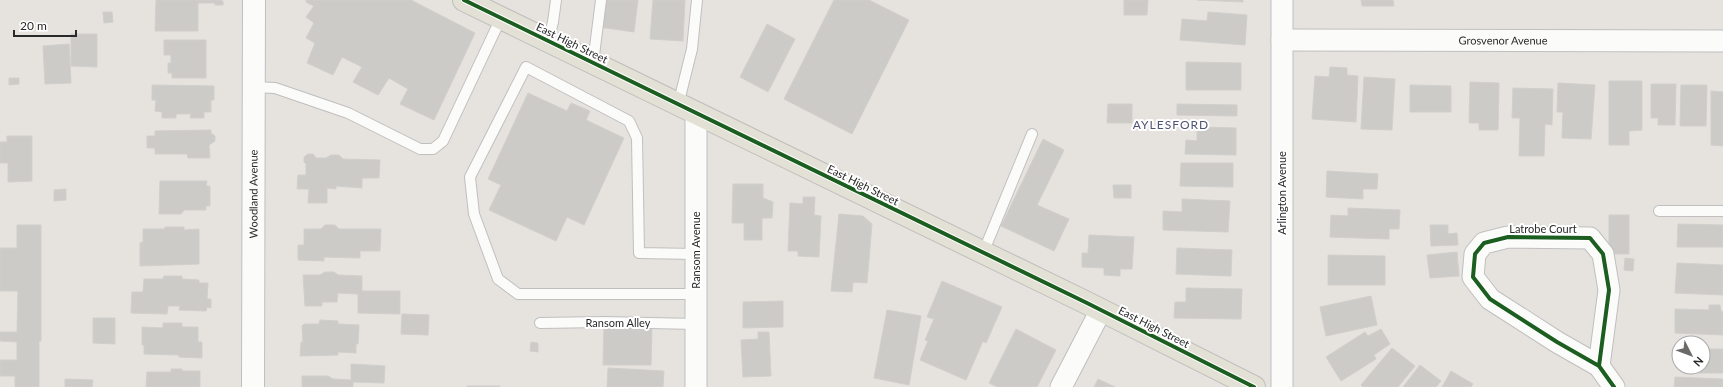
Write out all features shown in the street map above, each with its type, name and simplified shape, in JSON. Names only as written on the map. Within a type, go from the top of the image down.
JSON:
[{"type":"main road","name":"East High Street","points":[[470,1],[548,42],[1101,310],[1254,387]]},
{"type":"street","name":"Woodland Avenue","points":[[253,387],[254,0]]},
{"type":"street","name":"Arlington Avenue","points":[[1282,0],[1282,387]]},
{"type":"street","name":"Grosvenor Avenue","points":[[1282,40],[1723,41]]},
{"type":"street","name":"Ransom Avenue","points":[[687,109],[696,254],[696,387]]},
{"type":"street","name":"Latrobe Court","points":[[1599,366],[1609,290],[1603,254],[1590,238],[1508,237],[1484,243],[1474,254],[1473,276],[1490,299],[1557,342],[1599,366],[1614,387]]},
{"type":"street","points":[[1061,387],[1101,310]]},
{"type":"lane","points":[[548,42],[556,0]]},
{"type":"lane","points":[[593,63],[600,0]]},
{"type":"lane","points":[[687,109],[697,0]]},
{"type":"lane","points":[[253,87],[275,88],[348,113],[420,149],[434,149],[443,141],[501,18]]},
{"type":"lane","points":[[696,254],[639,253],[637,138],[630,121],[526,67],[470,177],[474,214],[498,279],[518,294],[696,294]]},
{"type":"lane","points":[[983,253],[1032,134]]},
{"type":"lane","points":[[1659,211],[1723,211]]},
{"type":"lane","name":"Ransom Alley","points":[[540,323],[604,322],[696,324]]},
{"type":"building","points":[[156,0],[219,0],[223,1],[223,5],[215,5],[215,3],[198,3],[198,31],[155,31]]},
{"type":"building","points":[[306,0],[411,0],[475,33],[434,120],[400,104],[408,89],[389,78],[378,95],[353,82],[362,67],[342,57],[333,75],[307,63],[315,43],[306,38],[314,23],[306,17],[314,6],[306,2]]},
{"type":"building","points":[[603,0],[638,0],[634,32],[599,27]]},
{"type":"building","points":[[653,0],[685,0],[683,41],[650,39]]},
{"type":"building","points":[[834,0],[869,0],[909,20],[852,134],[784,99]]},
{"type":"building","points":[[1124,0],[1148,0],[1147,15],[1124,15]]},
{"type":"building","points":[[1197,0],[1243,0],[1243,2]]},
{"type":"building","points":[[1361,0],[1393,0],[1394,6],[1362,6]]},
{"type":"building","points":[[103,12],[112,12],[113,22],[104,23]]},
{"type":"building","points":[[1208,12],[1247,15],[1245,45],[1180,40],[1182,19],[1207,21]]},
{"type":"building","points":[[767,24],[795,39],[768,92],[740,77]]},
{"type":"building","points":[[71,34],[97,34],[97,67],[71,66]]},
{"type":"building","points":[[164,40],[206,40],[206,78],[172,78],[172,73],[168,73],[168,63],[171,63],[171,55],[164,55]]},
{"type":"building","points":[[69,44],[71,83],[45,84],[43,46]]},
{"type":"building","points":[[1186,62],[1241,63],[1241,90],[1186,90]]},
{"type":"building","points":[[1330,67],[1347,68],[1347,75],[1358,76],[1356,122],[1312,119],[1315,76],[1329,77]]},
{"type":"building","points":[[1364,77],[1395,79],[1392,130],[1361,129]]},
{"type":"building","points":[[9,78],[19,78],[19,84],[9,85]]},
{"type":"building","points":[[1609,81],[1642,81],[1642,130],[1629,131],[1629,145],[1609,145]]},
{"type":"building","points":[[1470,82],[1499,83],[1498,130],[1479,130],[1479,123],[1469,123]]},
{"type":"building","points":[[1558,83],[1595,85],[1591,139],[1562,138],[1563,112],[1557,112]]},
{"type":"building","points":[[1651,84],[1676,84],[1675,125],[1658,125],[1658,118],[1651,118]]},
{"type":"building","points":[[152,85],[214,86],[214,100],[211,100],[211,112],[204,112],[204,118],[190,118],[191,114],[176,114],[176,118],[162,118],[162,112],[155,111],[156,100],[152,100]]},
{"type":"building","points":[[1410,85],[1451,86],[1451,112],[1410,112]]},
{"type":"building","points":[[1681,85],[1707,85],[1706,126],[1680,126]]},
{"type":"building","points":[[1513,88],[1553,89],[1552,125],[1545,124],[1544,156],[1519,156],[1520,118],[1512,118]]},
{"type":"building","points":[[1711,91],[1723,92],[1723,146],[1711,145]]},
{"type":"building","points":[[528,93],[567,111],[571,103],[590,111],[586,120],[624,138],[584,225],[567,217],[556,241],[489,210],[501,185],[488,179]]},
{"type":"building","points":[[1108,104],[1132,104],[1132,123],[1107,123]]},
{"type":"building","points":[[1177,104],[1237,105],[1237,116],[1177,115]]},
{"type":"building","points":[[1197,127],[1236,128],[1236,155],[1185,154],[1186,140],[1197,141]]},
{"type":"building","points":[[211,130],[211,133],[215,136],[215,141],[209,145],[210,158],[188,158],[187,154],[155,154],[155,148],[147,148],[147,136],[155,136],[155,131]]},
{"type":"building","points":[[7,136],[32,136],[32,181],[8,182],[8,163],[0,163],[0,142],[7,142]]},
{"type":"building","points":[[1043,139],[1064,150],[1037,205],[1069,219],[1054,251],[1001,226]]},
{"type":"building","points":[[308,154],[313,154],[316,158],[326,158],[331,155],[339,155],[343,159],[380,160],[379,178],[362,178],[362,188],[336,186],[336,189],[327,188],[327,203],[308,203],[309,189],[297,189],[298,175],[306,175],[306,164],[304,162],[304,157]]},
{"type":"building","points":[[1181,163],[1233,163],[1233,187],[1180,186]]},
{"type":"building","points":[[1327,171],[1378,174],[1377,189],[1363,189],[1363,199],[1326,197]]},
{"type":"building","points":[[160,181],[207,181],[206,186],[210,186],[210,206],[206,206],[206,210],[184,210],[181,214],[159,214]]},
{"type":"building","points":[[733,184],[763,184],[763,198],[773,202],[772,218],[762,218],[762,240],[744,240],[744,223],[732,223]]},
{"type":"building","points":[[1113,185],[1131,185],[1131,198],[1114,198]]},
{"type":"building","points":[[66,189],[66,200],[54,201],[54,190]]},
{"type":"building","points":[[803,197],[815,197],[814,215],[821,216],[819,257],[798,256],[798,251],[788,251],[790,203],[803,204]]},
{"type":"building","points":[[1182,199],[1230,201],[1228,232],[1163,230],[1163,211],[1182,212]]},
{"type":"building","points":[[1348,208],[1400,210],[1399,229],[1389,229],[1389,239],[1330,237],[1331,215],[1348,216]]},
{"type":"building","points":[[839,214],[863,216],[872,224],[867,283],[853,282],[852,292],[831,291]]},
{"type":"building","points":[[1609,215],[1629,215],[1629,254],[1609,254]]},
{"type":"building","points":[[1678,224],[1723,225],[1723,247],[1677,247]]},
{"type":"building","points":[[17,225],[41,225],[41,341],[39,341],[39,387],[15,387],[15,376],[0,376],[0,360],[17,360],[17,342],[0,341],[0,332],[17,332],[18,291],[0,291],[0,248],[17,248]]},
{"type":"building","points":[[325,225],[335,225],[339,229],[381,229],[380,251],[360,251],[360,258],[324,257],[324,261],[298,260],[298,245],[304,245],[304,229],[321,229]]},
{"type":"building","points":[[1430,225],[1448,225],[1448,234],[1457,233],[1458,245],[1431,246]]},
{"type":"building","points":[[165,227],[184,227],[184,230],[199,229],[199,264],[140,266],[140,243],[143,242],[143,229],[165,229]]},
{"type":"building","points":[[1089,235],[1134,237],[1132,269],[1120,269],[1120,276],[1104,275],[1104,268],[1082,267],[1082,253],[1088,253]]},
{"type":"building","points":[[1177,248],[1232,250],[1231,276],[1176,274]]},
{"type":"building","points":[[1457,252],[1459,276],[1430,278],[1427,255]]},
{"type":"building","points":[[1328,255],[1385,256],[1385,285],[1328,285]]},
{"type":"building","points":[[1625,258],[1634,259],[1633,271],[1624,270]]},
{"type":"building","points":[[1677,263],[1723,265],[1723,295],[1675,293]]},
{"type":"building","points":[[325,272],[334,272],[338,275],[362,276],[362,291],[400,291],[400,314],[358,313],[358,294],[338,293],[337,302],[322,302],[322,306],[305,306],[303,275],[320,275]]},
{"type":"building","points":[[164,276],[182,276],[182,279],[199,280],[199,283],[208,283],[207,299],[211,299],[211,308],[207,307],[206,311],[179,310],[180,306],[168,306],[167,314],[131,313],[132,292],[143,292],[144,279],[163,279]]},
{"type":"building","points":[[942,281],[1002,307],[986,343],[983,341],[966,380],[920,360],[928,341],[925,340],[934,319],[927,317]]},
{"type":"building","points":[[1186,288],[1242,289],[1241,319],[1174,318],[1175,302],[1186,302]]},
{"type":"building","points":[[1371,296],[1377,325],[1326,336],[1320,307]]},
{"type":"building","points":[[783,301],[783,327],[743,328],[743,302]]},
{"type":"building","points":[[1709,305],[1720,305],[1721,311],[1723,312],[1723,335],[1675,333],[1675,309],[1709,310]]},
{"type":"building","points":[[887,310],[921,316],[909,385],[874,378]]},
{"type":"building","points":[[402,314],[429,315],[428,335],[401,334]]},
{"type":"building","points":[[93,318],[115,318],[115,344],[93,343]]},
{"type":"building","points":[[320,320],[338,321],[338,324],[359,325],[356,353],[338,352],[338,355],[300,356],[301,342],[303,342],[302,326],[304,324],[319,324]]},
{"type":"building","points":[[163,323],[182,323],[182,327],[198,327],[198,342],[202,342],[202,358],[179,357],[179,355],[144,354],[144,345],[142,345],[142,327],[163,328]]},
{"type":"building","points":[[604,324],[652,325],[651,365],[603,365]]},
{"type":"building","points":[[1016,329],[1056,350],[1037,387],[997,387],[989,383]]},
{"type":"building","points":[[1381,329],[1390,344],[1374,355],[1376,359],[1341,381],[1326,357],[1365,332],[1368,336]]},
{"type":"building","points":[[758,332],[769,332],[771,376],[743,377],[741,340],[758,339]]},
{"type":"building","points":[[531,342],[538,343],[538,352],[530,351]]},
{"type":"building","points":[[1392,348],[1415,366],[1398,387],[1363,387],[1361,385]]},
{"type":"building","points":[[1711,349],[1723,349],[1723,373],[1711,373]]},
{"type":"building","points":[[351,364],[385,366],[384,383],[353,382],[353,387],[302,387],[302,376],[328,376],[333,379],[351,380]]},
{"type":"building","points":[[1420,365],[1441,381],[1436,387],[1403,387]]},
{"type":"building","points":[[608,368],[664,371],[663,387],[607,387]]},
{"type":"building","points":[[171,369],[182,369],[182,371],[200,371],[200,387],[146,387],[147,372],[171,372]]},
{"type":"building","points":[[1451,371],[1473,384],[1471,387],[1442,387]]},
{"type":"building","points":[[1675,377],[1723,379],[1723,387],[1674,387]]},
{"type":"building","points":[[65,379],[93,380],[92,387],[65,387]]},
{"type":"building","points":[[1098,379],[1115,387],[1094,387]]},
{"type":"building","points":[[500,386],[500,387],[467,387]]},
{"type":"cycle path","points":[[464,0],[1087,303],[1254,387]]},
{"type":"cycle path","points":[[1599,366],[1557,342],[1490,299],[1473,277],[1475,254],[1484,243],[1508,237],[1590,238],[1603,254],[1609,290],[1599,366],[1614,387]]},
{"type":"district","name":"AYLESFORD","points":[[1171,125]]}]
